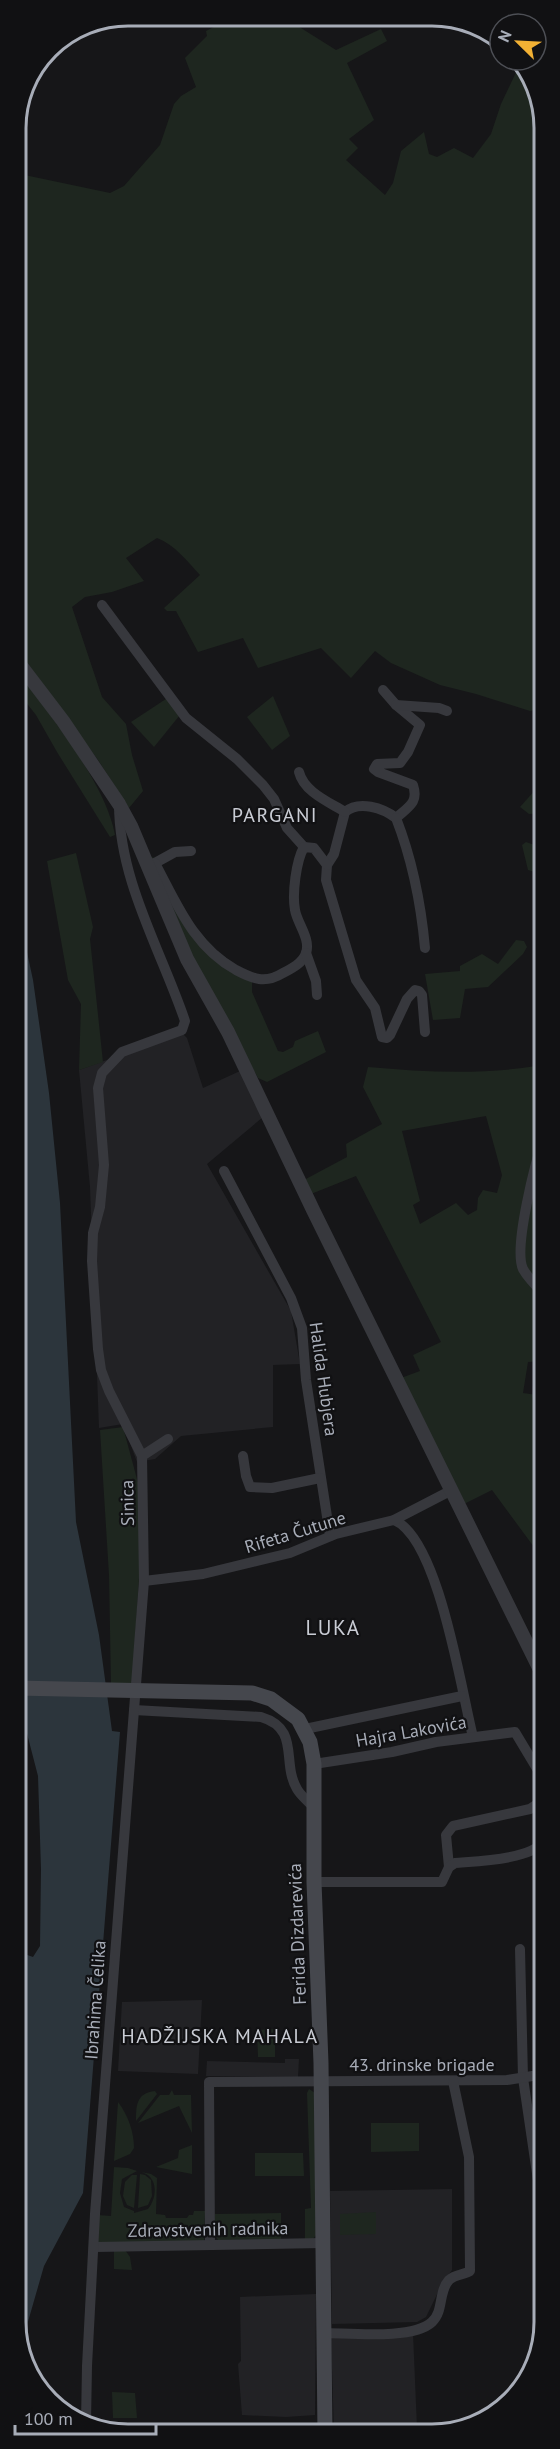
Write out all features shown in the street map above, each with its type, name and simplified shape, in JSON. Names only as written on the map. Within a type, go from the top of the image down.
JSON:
[{"type":"main road","points":[[26,1688],[263,1695],[287,1710],[305,1729]]},
{"type":"main road","name":"Ferida Dizdarevića","points":[[305,1729],[314,1764],[314,1882],[321,2082],[325,2424]]},
{"type":"street","points":[[102,605],[186,718],[237,759],[263,785],[274,799],[287,828],[304,847],[314,848],[327,865]]},
{"type":"street","points":[[26,672],[63,721],[119,804],[151,864],[193,933],[218,958],[253,979],[263,980],[276,977],[301,962],[306,953],[307,942],[294,908],[296,875],[304,847]]},
{"type":"street","points":[[383,690],[396,705],[420,724]]},
{"type":"street","points":[[396,705],[443,709],[420,724],[408,752],[400,763],[374,766],[378,772],[413,786],[415,800],[396,818]]},
{"type":"street","points":[[299,772],[306,786],[345,812]]},
{"type":"street","points":[[119,804],[119,828],[123,850],[157,951],[185,1021],[182,1030],[122,1052],[102,1073],[98,1088],[104,1165],[100,1207],[93,1233],[92,1260],[98,1349],[101,1370],[109,1391],[142,1456]]},
{"type":"street","points":[[425,948],[419,904],[396,818],[387,812],[360,806],[350,807],[345,812],[334,854],[327,865],[326,880],[356,980],[375,1008],[382,1037],[387,1038],[390,1035],[407,999],[415,990],[422,995],[425,1032]]},
{"type":"street","points":[[151,864],[175,852],[191,851]]},
{"type":"street","points":[[151,864],[187,959],[228,1032],[534,1660]]},
{"type":"street","points":[[306,953],[316,981],[317,995]]},
{"type":"street","points":[[534,1169],[519,1243],[522,1268],[534,1282]]},
{"type":"street","name":"Halida Hubjera","points":[[224,1171],[291,1298],[302,1328],[306,1380],[330,1536]]},
{"type":"street","name":"Sinica","points":[[144,1581],[142,1456],[168,1439]]},
{"type":"street","points":[[243,1456],[248,1484],[254,1488],[272,1488],[320,1478]]},
{"type":"street","name":"Rifeta Čutune","points":[[144,1581],[203,1574],[290,1553],[330,1536],[394,1520],[450,1491]]},
{"type":"street","points":[[394,1520],[401,1523],[412,1535],[428,1562],[445,1613],[473,1737]]},
{"type":"street","name":"Ibrahima Čelika","points":[[86,2415],[95,2214],[144,1581]]},
{"type":"street","points":[[137,1683],[152,1705],[162,1711]]},
{"type":"street","points":[[305,1729],[462,1696]]},
{"type":"street","points":[[134,1710],[270,1719],[278,1725],[288,1743],[292,1778],[297,1789],[313,1807]]},
{"type":"street","name":"Hajra Lakovića","points":[[314,1764],[514,1732],[534,1764]]},
{"type":"street","points":[[314,1882],[442,1882],[449,1866],[446,1835],[453,1826],[534,1806]]},
{"type":"street","points":[[449,1866],[455,1863],[505,1858],[534,1849]]},
{"type":"street","points":[[520,1949],[523,2078],[534,2151]]},
{"type":"street","name":"43. drinske brigade","points":[[210,2244],[209,2082],[453,2081],[534,2076]]},
{"type":"street","points":[[324,2333],[415,2331],[431,2324],[438,2314],[444,2288],[449,2280],[470,2271],[469,2157],[453,2081]]},
{"type":"street","name":"Zdravstvenih radnika","points":[[95,2247],[322,2243]]},
{"type":"shaded area","points":[[216,26],[298,26],[336,50],[381,29],[387,41],[347,63],[374,120],[349,139],[358,148],[346,160],[385,195],[393,183],[401,151],[424,132],[429,154],[437,157],[454,148],[473,158],[491,134],[501,104],[516,72],[524,82],[534,114],[534,710],[530,711],[440,685],[391,663],[375,651],[351,678],[321,648],[258,668],[243,638],[198,652],[176,611],[167,611],[164,608],[200,575],[175,549],[157,538],[126,558],[144,581],[112,592],[85,597],[72,607],[102,697],[126,724],[132,755],[143,791],[129,808],[98,760],[26,661],[26,175],[110,193],[124,186],[160,145],[174,104],[181,96],[196,87],[185,58],[207,36],[206,31]]},
{"type":"shaded area","points":[[26,683],[88,771],[100,793],[115,835],[110,837],[26,702]]},
{"type":"shaded area","points":[[172,695],[184,710],[154,747],[131,722]]},
{"type":"shaded area","points":[[273,696],[290,736],[272,750],[247,717]]},
{"type":"shaded area","points":[[534,791],[534,814],[529,814],[520,807]]},
{"type":"shaded area","points":[[526,842],[534,845],[534,872],[528,870],[522,845]]},
{"type":"shaded area","points":[[76,853],[93,927],[90,939],[103,1062],[79,1070],[81,1004],[68,980],[47,861]]},
{"type":"shaded area","points":[[148,856],[155,858],[185,916],[219,953],[252,976],[252,992],[278,1051],[283,1052],[293,1047],[295,1041],[318,1031],[326,1052],[267,1082],[258,1078],[197,968]]},
{"type":"shaded area","points":[[516,940],[524,941],[527,947],[523,954],[488,987],[465,989],[460,1018],[433,1020],[425,974],[460,971],[460,966],[482,954],[498,964]]},
{"type":"shaded area","points":[[26,947],[33,980],[49,1093],[60,1203],[76,1522],[99,1635],[112,1731],[120,1732],[83,2193],[44,2266],[26,2329],[26,1955],[33,1957],[40,1946],[41,1869],[38,1776],[26,1730]]},
{"type":"shaded area","points":[[182,1033],[187,1038],[203,1088],[240,1071],[263,1117],[207,1164],[291,1311],[300,1364],[273,1365],[273,1427],[181,1436],[155,1459],[137,1462],[123,1424],[99,1428],[90,1187],[79,1070]]},
{"type":"shaded area","points":[[534,1066],[534,1362],[528,1362],[523,1393],[534,1395],[534,1547],[492,1490],[464,1504],[401,1378],[420,1371],[413,1355],[441,1342],[356,1176],[311,1194],[304,1180],[347,1157],[346,1144],[382,1124],[363,1087],[368,1067],[452,1072]],"holes":[[[486,1116],[502,1175],[497,1193],[483,1190],[478,1198],[477,1210],[468,1215],[456,1203],[420,1224],[413,1205],[420,1201],[402,1131]]]},
{"type":"shaded area","points":[[123,1427],[141,1494],[139,1579],[132,1685],[111,1684],[109,1575],[100,1430]]},
{"type":"shaded area","points":[[202,2000],[198,2074],[118,2071],[122,2002]]},
{"type":"shaded area","points":[[275,2029],[275,2057],[258,2057],[257,2030]]},
{"type":"shaded area","points":[[285,2059],[299,2059],[298,2077],[206,2076],[207,2061],[285,2063]]},
{"type":"shaded area","points":[[309,2089],[315,2093],[316,2235],[313,2239],[305,2239],[305,2209],[311,2208],[307,2093]]},
{"type":"shaded area","points":[[172,2090],[174,2095],[191,2095],[192,2133],[179,2106],[138,2123],[160,2095],[169,2095]]},
{"type":"shaded area","points":[[155,2091],[157,2094],[136,2121],[138,2101],[144,2094]]},
{"type":"shaded area","points":[[118,2102],[130,2124],[134,2148],[130,2154],[114,2161]]},
{"type":"shaded area","points":[[371,2123],[419,2123],[419,2151],[371,2152]]},
{"type":"shaded area","points":[[192,2145],[192,2174],[156,2167],[178,2158],[179,2150]]},
{"type":"shaded area","points":[[255,2153],[303,2153],[304,2176],[255,2176]]},
{"type":"shaded area","points":[[114,2167],[137,2171],[122,2179],[120,2193],[124,2207],[134,2213],[148,2209],[154,2199],[153,2182],[147,2174],[141,2172],[151,2174],[157,2178],[156,2214],[165,2215],[166,2218],[187,2218],[193,2215],[194,2211],[205,2211],[204,2242],[98,2243],[98,2215],[111,2216]]},
{"type":"shaded area","points":[[140,2174],[151,2180],[152,2196],[148,2205],[138,2208]]},
{"type":"shaded area","points":[[132,2175],[137,2175],[134,2208],[127,2205],[123,2196],[125,2182]]},
{"type":"shaded area","points":[[452,2189],[452,2270],[442,2284],[426,2317],[417,2322],[332,2324],[330,2191]]},
{"type":"shaded area","points":[[376,2212],[376,2234],[340,2235],[340,2214]]},
{"type":"shaded area","points":[[281,2213],[281,2239],[218,2240],[214,2234],[215,2214]]},
{"type":"shaded area","points":[[125,2250],[130,2257],[132,2270],[114,2269],[114,2251]]},
{"type":"shaded area","points":[[316,2294],[315,2415],[286,2417],[242,2415],[238,2364],[241,2361],[240,2297]]},
{"type":"shaded area","points":[[413,2333],[417,2424],[334,2424],[331,2337]]},
{"type":"shaded area","points":[[112,2392],[135,2393],[137,2418],[113,2418]]},
{"type":"district","name":"PARGANI","points":[[275,815]]},
{"type":"district","name":"LUKA","points":[[333,1627]]},
{"type":"district","name":"HADŽIJSKA MAHALA","points":[[220,2036]]}]
